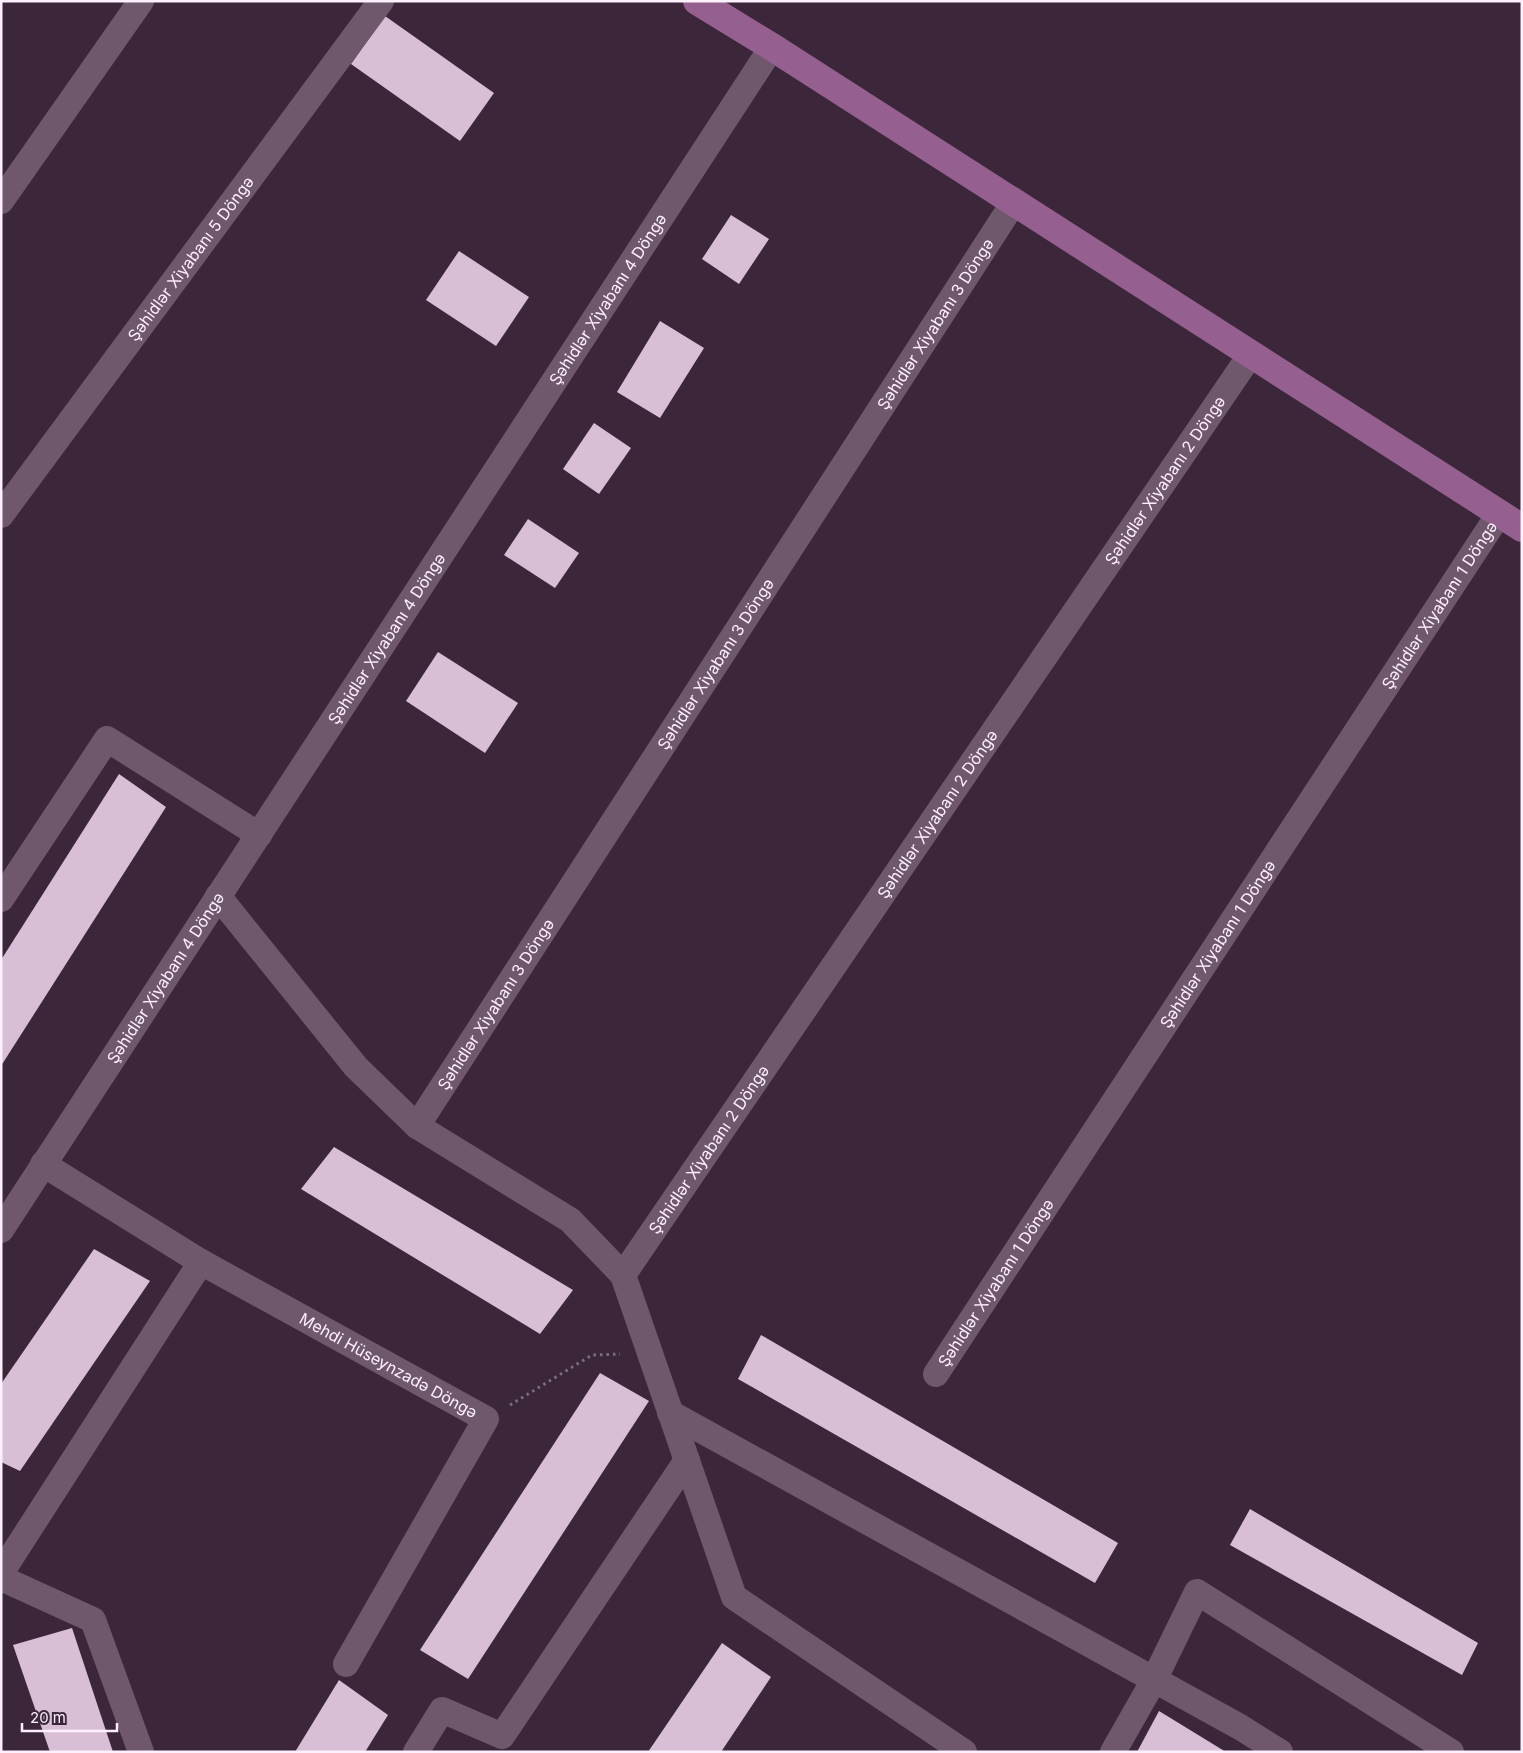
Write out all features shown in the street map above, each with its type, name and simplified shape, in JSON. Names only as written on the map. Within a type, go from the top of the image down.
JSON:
[{"type":"main road","points":[[697,1],[772,47],[1522,528]]},
{"type":"street","points":[[1,201],[141,1]]},
{"type":"street","name":"Şəhidlər Xiyabanı 5 Döngə","points":[[1,516],[380,1]]},
{"type":"street","name":"Şəhidlər Xiyabanı 4 Döngə","points":[[6,1213],[43,1164],[259,836],[772,47]]},
{"type":"street","name":"Şəhidlər Xiyabanı 3 Döngə","points":[[417,1126],[1014,202]]},
{"type":"street","name":"Şəhidlər Xiyabanı 2 Döngə","points":[[623,1276],[1251,354]]},
{"type":"street","name":"Şəhidlər Xiyabanı 1 Döngə","points":[[936,1374],[1499,514]]},
{"type":"street","points":[[1,899],[107,739],[259,836]]},
{"type":"street","points":[[218,896],[356,1068],[417,1126],[570,1220],[623,1276],[734,1597],[964,1752]]},
{"type":"street","name":"Mehdi Hüseynzadə Döngə","points":[[43,1164],[201,1262],[486,1419],[346,1664]]},
{"type":"street","points":[[1,1573],[201,1262]]},
{"type":"street","points":[[670,1413],[1154,1680],[1280,1752]]},
{"type":"street","points":[[416,1752],[442,1710],[497,1744],[687,1460]]},
{"type":"street","points":[[1,1578],[93,1620],[141,1752]]},
{"type":"street","points":[[1113,1752],[1154,1680],[1197,1592],[1451,1752]]},
{"type":"path","points":[[486,1419],[592,1354],[650,1354]]},
{"type":"building","points":[[385,16],[494,93],[460,141],[351,64]]},
{"type":"building","points":[[731,215],[769,239],[739,284],[702,259]]},
{"type":"building","points":[[459,251],[529,297],[496,346],[426,300]]},
{"type":"building","points":[[660,321],[704,348],[660,418],[617,392]]},
{"type":"building","points":[[594,423],[631,448],[599,494],[563,469]]},
{"type":"building","points":[[528,519],[579,553],[555,588],[504,555]]},
{"type":"building","points":[[438,652],[518,703],[485,753],[406,701]]},
{"type":"building","points":[[119,774],[166,807],[1,1066],[1,960]]},
{"type":"building","points":[[334,1147],[573,1290],[540,1334],[301,1189]]},
{"type":"building","points":[[94,1249],[150,1281],[20,1471],[1,1462],[1,1384]]},
{"type":"building","points":[[761,1335],[1118,1543],[1095,1583],[738,1379]]},
{"type":"building","points":[[600,1373],[649,1401],[468,1679],[420,1650]]},
{"type":"building","points":[[1250,1509],[1478,1643],[1462,1675],[1230,1545]]},
{"type":"building","points":[[72,1628],[113,1752],[50,1752],[13,1645]]},
{"type":"building","points":[[722,1643],[771,1677],[721,1752],[648,1752]]},
{"type":"building","points":[[339,1680],[388,1715],[365,1752],[295,1752]]},
{"type":"building","points":[[1159,1711],[1226,1752],[1137,1752]]}]
